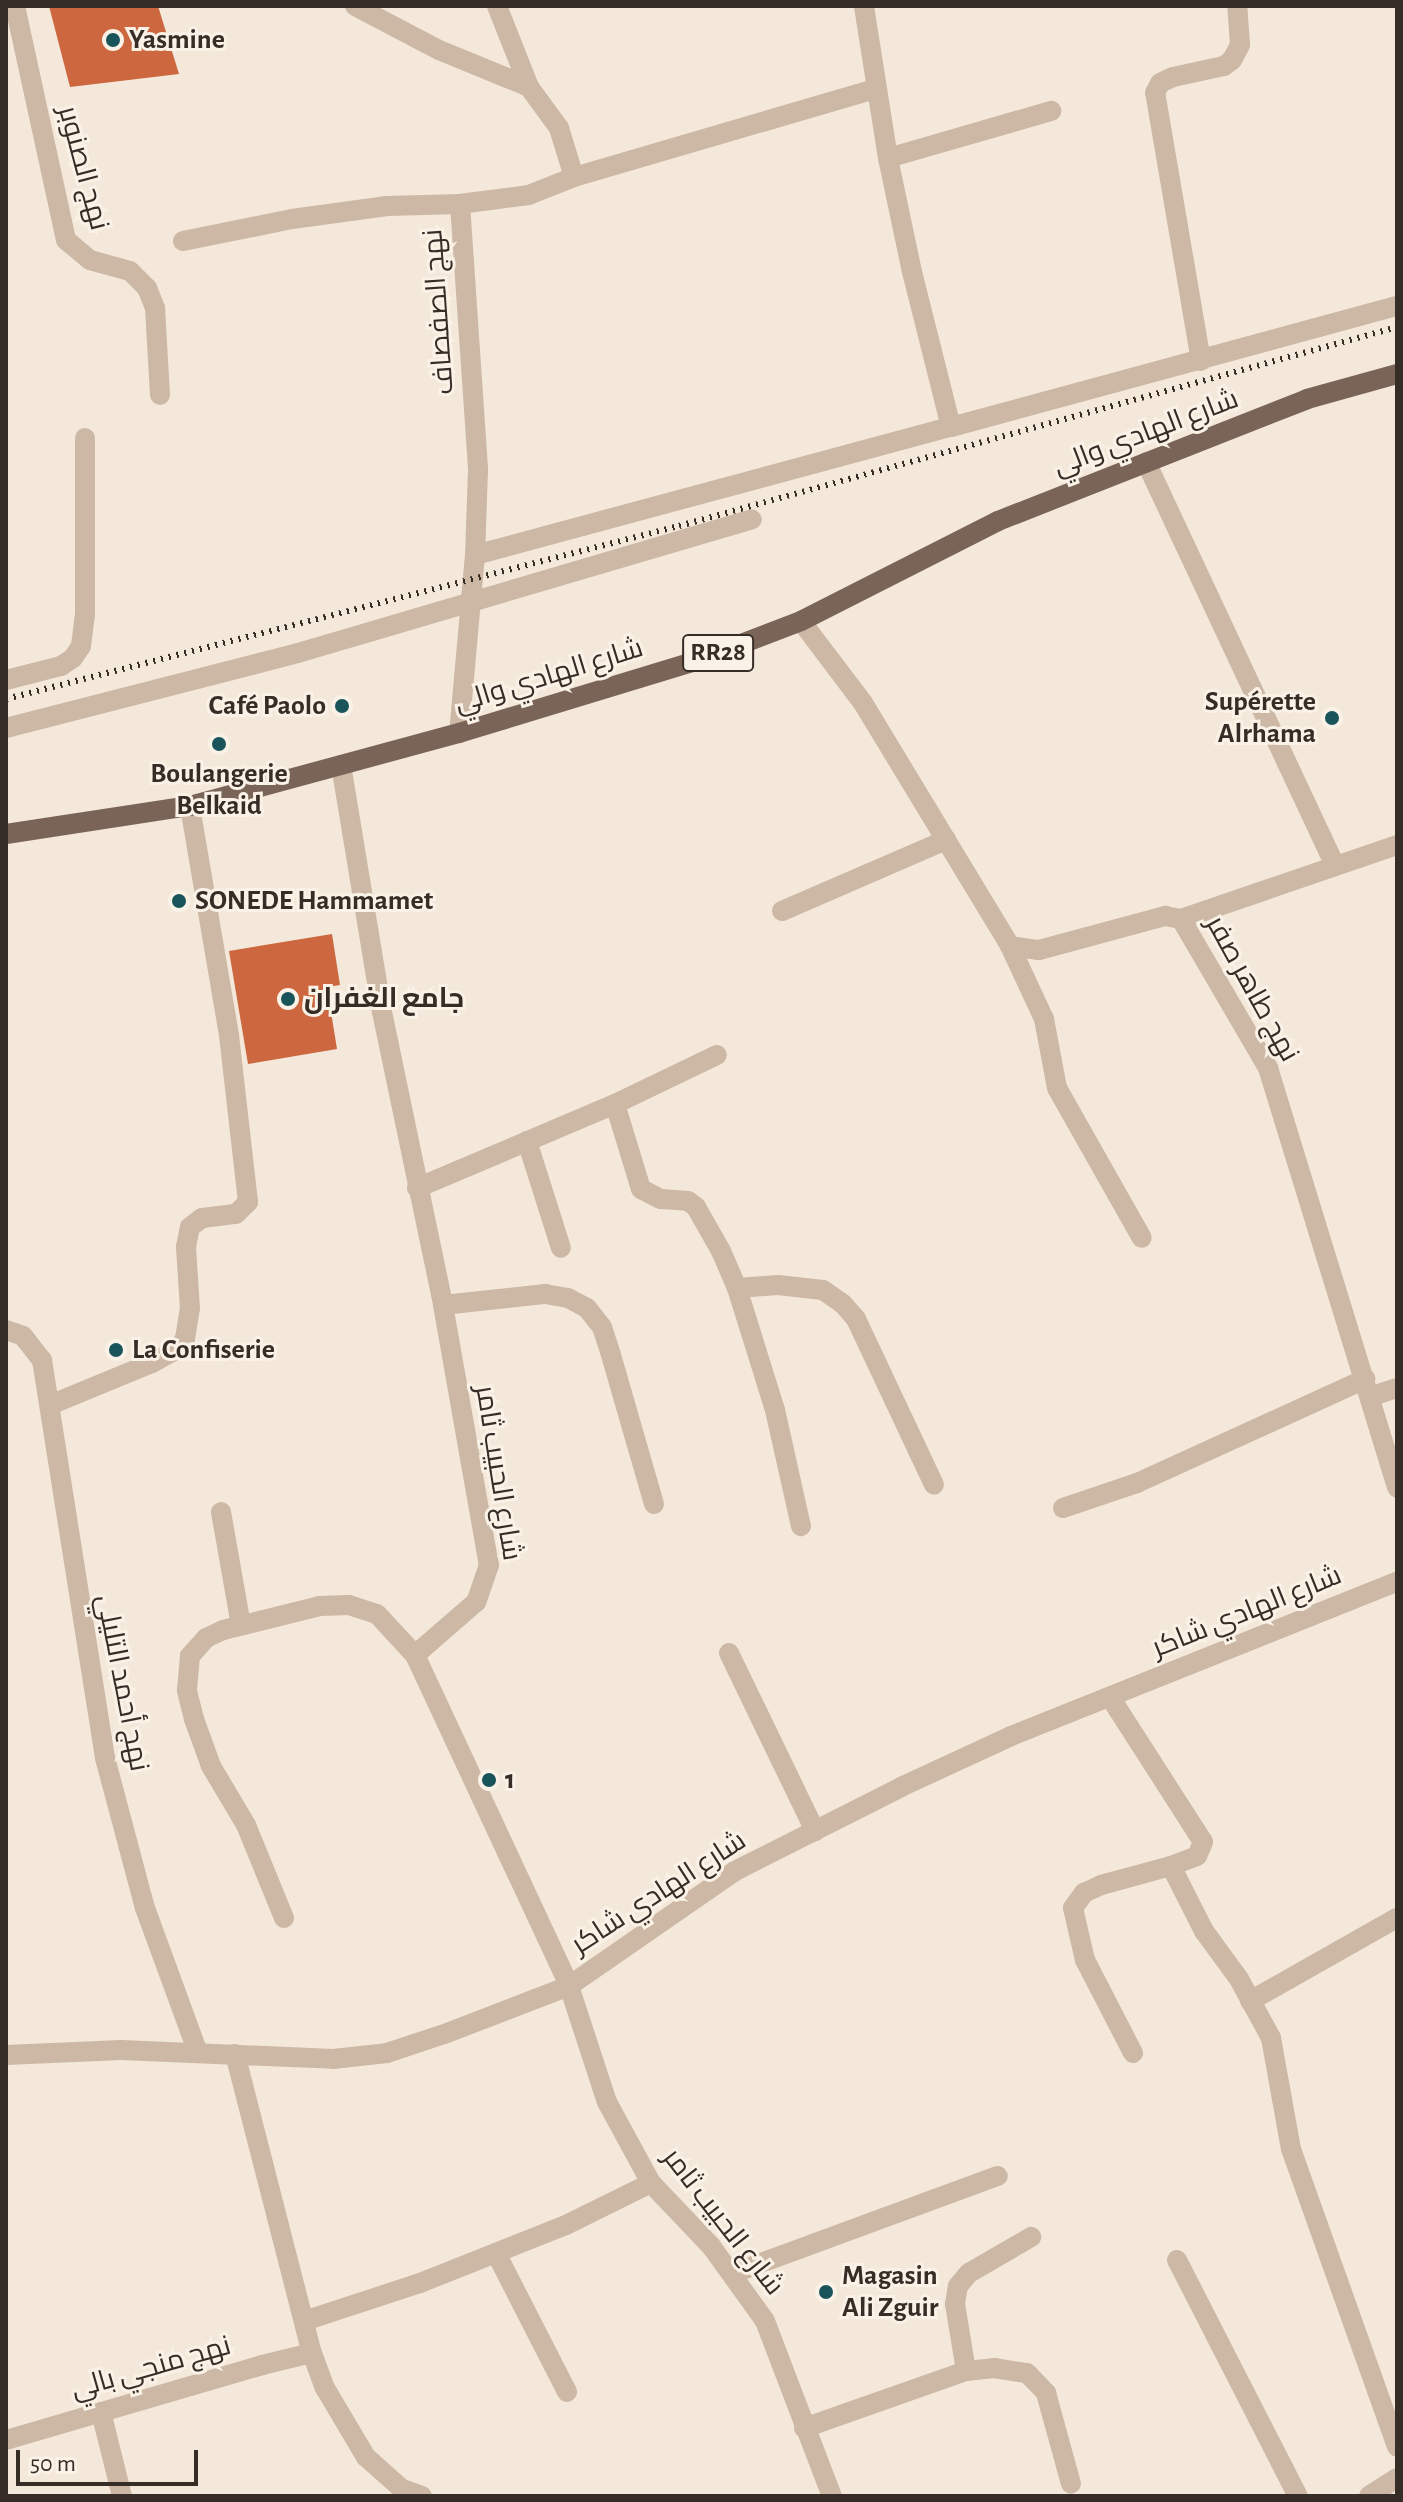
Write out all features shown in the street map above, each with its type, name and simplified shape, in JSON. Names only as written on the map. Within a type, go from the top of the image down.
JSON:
[{"type":"main road","name":"شارع الهادي والي","points":[[6,834],[190,806],[459,733],[699,660],[801,621],[998,521],[1307,399],[1397,374]]},
{"type":"street","name":"نهج الصنوبر","points":[[15,6],[66,240],[90,260],[130,271],[147,288],[155,308],[160,395]]},
{"type":"street","points":[[355,6],[439,50],[529,87]]},
{"type":"street","points":[[497,6],[529,87],[559,128],[574,177]]},
{"type":"street","points":[[864,6],[874,89],[888,158],[951,427]]},
{"type":"street","points":[[1201,361],[1155,93],[1160,83],[1173,77],[1224,66],[1232,60],[1240,45],[1237,6]]},
{"type":"street","name":"نهج الصفصاف","points":[[459,733],[475,555],[478,470],[460,204],[529,195],[574,177],[874,89]]},
{"type":"street","points":[[888,158],[1051,111]]},
{"type":"street","points":[[183,241],[292,219],[387,206],[460,204]]},
{"type":"street","points":[[475,555],[1397,306]]},
{"type":"street","points":[[6,680],[61,666],[73,658],[81,646],[85,615],[85,438]]},
{"type":"street","points":[[1146,462],[1335,865]]},
{"type":"street","points":[[6,728],[298,653],[752,519]]},
{"type":"street","points":[[801,621],[863,703],[1010,946],[1044,1019],[1057,1088],[1142,1238]]},
{"type":"street","name":"شارع الحبيب ثامر","points":[[341,765],[376,981],[443,1305],[489,1565],[476,1602],[415,1655],[569,1986],[607,2102],[651,2183],[734,2273],[765,2321],[832,2496]]},
{"type":"street","points":[[50,1405],[152,1363],[177,1349],[185,1339],[190,1309],[186,1247],[190,1227],[202,1218],[236,1214],[248,1202],[229,1035],[190,806]]},
{"type":"street","points":[[782,911],[946,840]]},
{"type":"street","points":[[1181,919],[1397,845]]},
{"type":"street","name":"نهج طاهر صفر","points":[[1010,946],[1039,950],[1072,944],[1165,916],[1181,919],[1268,1068],[1397,1488]]},
{"type":"street","points":[[417,1188],[615,1104],[717,1055]]},
{"type":"street","points":[[615,1104],[641,1189],[661,1199],[688,1201],[696,1207],[721,1251],[737,1288],[775,1410],[801,1526]]},
{"type":"street","points":[[527,1141],[561,1248]]},
{"type":"street","points":[[737,1288],[778,1285],[823,1290],[843,1304],[860,1328],[934,1485]]},
{"type":"street","points":[[443,1305],[545,1294],[568,1298],[587,1308],[602,1327],[607,1341],[654,1504]]},
{"type":"street","name":"نهج أحمد التليلي","points":[[6,1330],[23,1336],[42,1360],[105,1758],[145,1908],[198,2053]]},
{"type":"street","points":[[1063,1508],[1137,1483],[1368,1387],[1397,1388]]},
{"type":"street","points":[[221,1512],[241,1625]]},
{"type":"street","name":"شارع الهادي شاكر","points":[[6,2055],[121,2050],[333,2059],[387,2053],[569,1986],[735,1871],[1011,1736],[1397,1582]]},
{"type":"street","points":[[284,1918],[246,1825],[211,1766],[187,1690],[186,1671],[195,1647],[206,1638],[241,1625],[320,1606],[349,1605],[377,1614],[415,1655]]},
{"type":"street","points":[[729,1653],[815,1831]]},
{"type":"street","points":[[1110,1697],[1203,1842],[1197,1856],[1101,1885],[1084,1893],[1073,1908],[1085,1960],[1133,2053]]},
{"type":"street","points":[[1171,1866],[1204,1931],[1271,2038],[1291,2149],[1397,2447]]},
{"type":"street","points":[[1250,2001],[1397,1918]]},
{"type":"street","points":[[235,2054],[312,2353],[325,2388],[366,2457],[402,2489],[422,2496]]},
{"type":"street","points":[[734,2273],[998,2176]]},
{"type":"street","points":[[304,2321],[420,2283],[496,2253],[566,2225],[651,2183]]},
{"type":"street","points":[[966,2371],[955,2304],[958,2286],[969,2273],[1031,2237]]},
{"type":"street","points":[[496,2253],[567,2392]]},
{"type":"street","points":[[1177,2260],[1298,2496]]},
{"type":"street","name":"نهج منجي بالي","points":[[6,2440],[312,2353]]},
{"type":"street","points":[[804,2428],[966,2371],[994,2368],[1027,2373],[1046,2393],[1071,2484]]},
{"type":"street","points":[[101,2412],[122,2496]]},
{"type":"street","points":[[1369,2496],[1397,2478]]},
{"type":"building","name":"Yasmine","points":[[49,6],[158,6],[179,74],[70,87]]},
{"type":"building","points":[[332,934],[340,985],[327,987],[337,1049],[248,1064],[229,951]]},
{"type":"railway","points":[[6,699],[679,526],[1397,327]]},
{"type":"place","name":"Yasmine","points":[[113,40]]},
{"type":"place","name":"Café Paolo","points":[[342,706]]},
{"type":"place","name":"Supérette Alrhama","points":[[1332,718]]},
{"type":"place","name":"Boulangerie Belkaid","points":[[219,744]]},
{"type":"place","name":"SONEDE Hammamet","points":[[179,901]]},
{"type":"place","name":"جامع الغفران","points":[[288,999]]},
{"type":"place","name":"La Confiserie","points":[[116,1350]]},
{"type":"place","name":"1","points":[[489,1780]]},
{"type":"place","name":"Magasin Ali Zguir","points":[[826,2292]]}]
